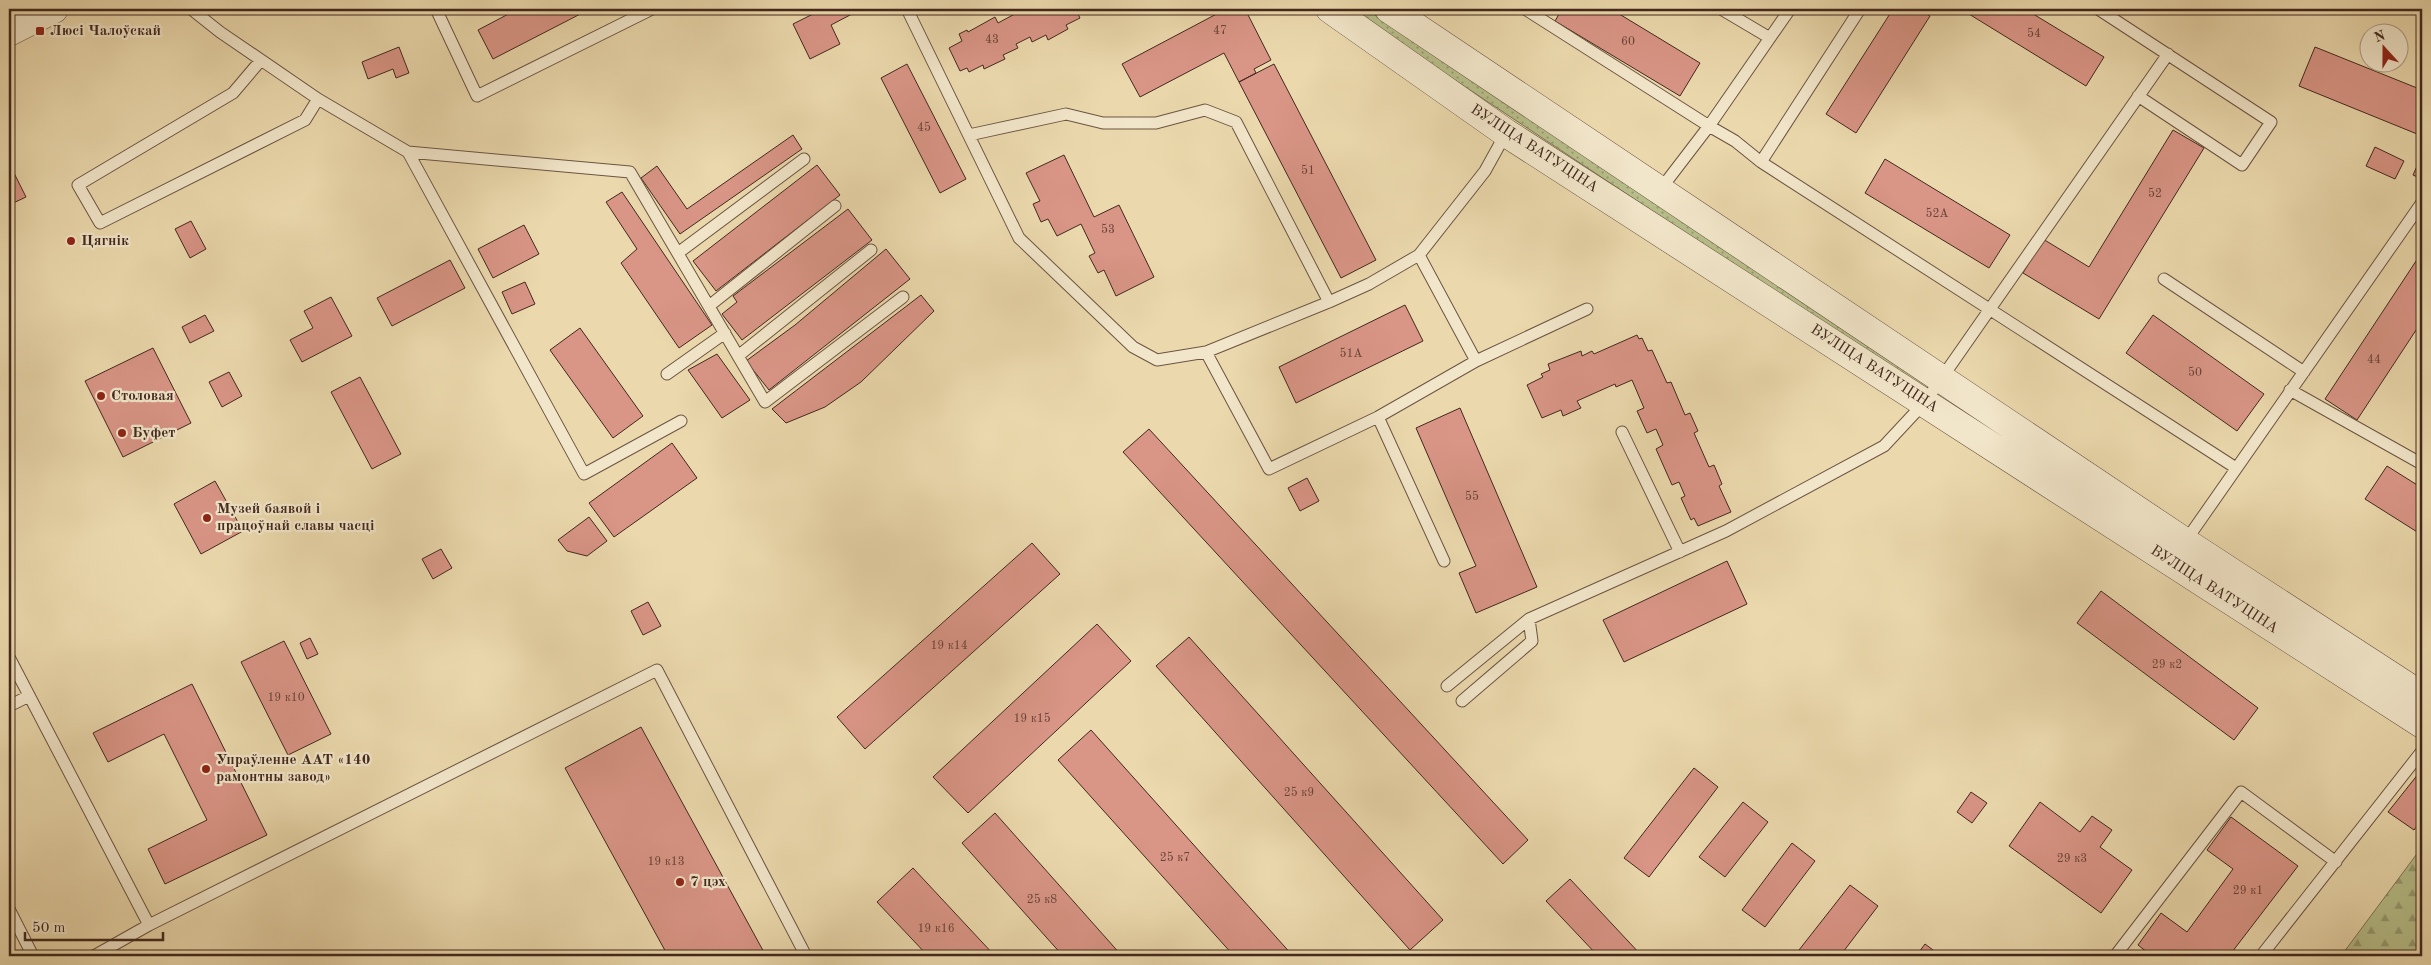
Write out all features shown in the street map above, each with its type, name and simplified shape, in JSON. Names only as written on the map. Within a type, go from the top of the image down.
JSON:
[{"type":"street","points":[[9,32],[54,9]]},
{"type":"street","name":"ВУЛІЦА ВАТУЦІНА","points":[[1330,9],[1506,133],[2422,724]]},
{"type":"street","name":"ВУЛІЦА ВАТУЦІНА","points":[[1388,9],[2185,542],[2422,696]]},
{"type":"lane","points":[[191,9],[318,100],[408,152],[630,172],[765,402],[903,297]]},
{"type":"lane","points":[[436,9],[478,96],[652,9]]},
{"type":"lane","points":[[907,9],[1020,238],[1133,346],[1158,360],[1206,352],[1369,284],[1419,255],[1485,171],[1506,133]]},
{"type":"lane","points":[[1525,9],[1735,141],[1761,162],[2236,468]]},
{"type":"lane","points":[[1721,9],[1770,38]]},
{"type":"lane","points":[[1660,190],[1709,126],[1790,9]]},
{"type":"lane","points":[[1761,162],[1860,9]]},
{"type":"lane","points":[[2098,9],[2271,122],[2242,165],[2138,96]]},
{"type":"lane","points":[[1447,686],[1529,619],[1726,531],[1884,446],[1925,402],[2168,54]]},
{"type":"lane","points":[[261,60],[233,92],[78,185],[100,223],[305,120],[318,100]]},
{"type":"lane","points":[[969,135],[1066,114],[1103,123],[1156,122],[1205,110],[1236,122],[1329,302]]},
{"type":"lane","points":[[408,152],[584,474],[681,421]]},
{"type":"lane","points":[[678,253],[804,159]]},
{"type":"lane","points":[[2185,542],[2421,204]]},
{"type":"lane","points":[[708,306],[835,206]]},
{"type":"lane","points":[[738,356],[872,250]]},
{"type":"lane","points":[[1419,255],[1476,361]]},
{"type":"lane","points":[[2164,279],[2304,372]]},
{"type":"lane","points":[[1206,352],[1269,469],[1378,417],[1476,361],[1587,309]]},
{"type":"lane","points":[[667,374],[725,333]]},
{"type":"lane","points":[[2290,390],[2422,464]]},
{"type":"lane","points":[[1378,417],[1444,561]]},
{"type":"lane","points":[[1622,432],[1680,552]]},
{"type":"lane","points":[[1462,701],[1532,641],[1529,619]]},
{"type":"lane","points":[[9,656],[149,925]]},
{"type":"lane","points":[[94,956],[149,925],[657,670],[806,956]]},
{"type":"lane","points":[[9,706],[29,696]]},
{"type":"lane","points":[[2261,956],[2422,751]]},
{"type":"lane","points":[[2115,956],[2241,792],[2336,862]]},
{"type":"lane","points":[[9,909],[33,956]]},
{"type":"green space","points":[[1348,9],[1366,9],[2188,555],[2422,715],[1687,234]]},
{"type":"green space","points":[[2422,847],[2422,956],[2341,956]]},
{"type":"building","points":[[518,9],[590,9],[493,59],[478,30]]},
{"type":"building","points":[[823,9],[849,9],[852,14],[831,25],[840,44],[810,59],[793,24]]},
{"type":"building","points":[[1024,9],[1086,10],[1078,14],[1080,18],[1066,25],[1068,29],[1048,40],[1046,35],[1032,42],[1030,37],[1016,44],[1018,48],[1003,55],[1005,59],[984,69],[983,65],[969,72],[967,68],[960,71],[949,48],[962,41],[959,34],[967,30],[968,32],[995,17],[998,23]]},
{"type":"building","points":[[1226,9],[1245,9],[1271,60],[1254,69],[1256,73],[1239,82],[1224,53],[1140,97],[1122,64]]},
{"type":"building","points":[[1562,9],[1611,9],[1700,63],[1680,96],[1555,21]]},
{"type":"building","points":[[1893,9],[1918,9],[1930,16],[1856,133],[1826,114]]},
{"type":"building","points":[[1966,9],[2025,9],[2104,57],[2086,86],[1964,11]]},
{"type":"building","points":[[399,47],[409,73],[396,78],[393,69],[368,79],[362,62]]},
{"type":"building","points":[[2315,47],[2358,64],[2358,72],[2377,72],[2422,90],[2422,136],[2299,86]]},
{"type":"building","points":[[907,64],[966,179],[940,193],[881,78]]},
{"type":"building","points":[[1274,64],[1376,260],[1341,278],[1239,82]]},
{"type":"building","points":[[2173,130],[2204,148],[2099,319],[2023,273],[2043,239],[2089,267]]},
{"type":"building","points":[[793,135],[802,149],[680,234],[641,178],[657,166],[687,209]]},
{"type":"building","points":[[2375,147],[2404,161],[2395,179],[2366,166]]},
{"type":"building","points":[[1064,155],[1094,217],[1119,205],[1154,277],[1116,296],[1104,270],[1098,273],[1089,256],[1095,253],[1081,224],[1057,236],[1048,219],[1041,222],[1033,204],[1040,201],[1026,173]]},
{"type":"building","points":[[1885,159],[2010,235],[1989,268],[1865,193]]},
{"type":"building","points":[[2418,164],[2422,165],[2422,179],[2413,175]]},
{"type":"building","points":[[817,165],[840,195],[716,291],[693,261]]},
{"type":"building","points":[[12,169],[26,197],[9,205],[9,171]]},
{"type":"building","points":[[622,192],[712,325],[679,348],[621,263],[637,249],[606,202]]},
{"type":"building","points":[[848,209],[872,240],[742,340],[722,314],[737,302],[733,296]]},
{"type":"building","points":[[191,221],[206,249],[190,258],[175,229]]},
{"type":"building","points":[[524,225],[539,254],[493,278],[478,249]]},
{"type":"building","points":[[886,249],[910,279],[769,390],[746,361],[795,325]]},
{"type":"building","points":[[2422,252],[2422,321],[2357,420],[2325,399]]},
{"type":"building","points":[[450,260],[465,288],[392,326],[377,298]]},
{"type":"building","points":[[525,282],[535,304],[512,314],[502,292]]},
{"type":"building","points":[[921,295],[934,311],[861,382],[825,407],[786,423],[772,409]]},
{"type":"building","points":[[331,297],[352,336],[302,362],[290,340],[313,328],[304,311]]},
{"type":"building","points":[[1405,305],[1423,341],[1296,403],[1279,367]]},
{"type":"building","points":[[205,315],[214,331],[190,343],[182,327]]},
{"type":"building","points":[[2153,315],[2264,394],[2237,431],[2126,353]]},
{"type":"building","points":[[580,328],[643,416],[613,438],[550,350]]},
{"type":"building","points":[[1637,335],[1639,339],[1642,338],[1648,351],[1652,350],[1667,383],[1671,382],[1685,415],[1690,413],[1698,431],[1694,433],[1709,467],[1714,465],[1722,484],[1719,486],[1731,512],[1698,526],[1694,518],[1691,520],[1681,498],[1685,496],[1679,482],[1672,485],[1656,449],[1663,445],[1656,429],[1647,433],[1637,411],[1644,408],[1632,380],[1616,387],[1615,384],[1577,401],[1581,408],[1563,416],[1561,410],[1542,418],[1527,385],[1543,377],[1541,374],[1550,370],[1548,364],[1581,351],[1582,356],[1592,351],[1594,354]]},
{"type":"building","points":[[153,348],[191,423],[123,457],[85,381]]},
{"type":"building","points":[[717,354],[750,400],[722,418],[688,370]]},
{"type":"building","points":[[229,372],[242,396],[222,407],[209,382]]},
{"type":"building","points":[[360,377],[401,454],[372,469],[331,392]]},
{"type":"building","points":[[1460,408],[1537,587],[1476,613],[1459,573],[1476,566],[1416,428]]},
{"type":"building","points":[[1149,429],[1528,840],[1503,864],[1123,452]]},
{"type":"building","points":[[672,443],[697,478],[614,537],[589,503]]},
{"type":"building","points":[[2387,466],[2422,488],[2422,535],[2365,499]]},
{"type":"building","points":[[1307,478],[1319,501],[1300,511],[1288,488]]},
{"type":"building","points":[[215,481],[243,531],[201,554],[174,504]]},
{"type":"building","points":[[589,517],[607,541],[587,556],[567,551],[558,540]]},
{"type":"building","points":[[1032,543],[1060,574],[865,749],[837,717]]},
{"type":"building","points":[[441,549],[452,568],[433,579],[422,559]]},
{"type":"building","points":[[1727,561],[1747,604],[1624,662],[1603,620]]},
{"type":"building","points":[[2101,591],[2258,708],[2234,740],[2077,623]]},
{"type":"building","points":[[648,602],[661,626],[643,635],[631,611]]},
{"type":"building","points":[[1097,624],[1131,661],[968,813],[933,777]]},
{"type":"building","points":[[1189,637],[1443,920],[1410,950],[1156,666]]},
{"type":"building","points":[[310,638],[318,654],[307,659],[300,643]]},
{"type":"building","points":[[284,641],[331,734],[288,755],[241,662]]},
{"type":"building","points":[[192,684],[267,835],[165,884],[148,849],[207,820],[164,734],[108,762],[93,733]]},
{"type":"building","points":[[641,727],[766,956],[668,956],[565,768]]},
{"type":"building","points":[[1091,730],[1293,956],[1234,956],[1058,760]]},
{"type":"building","points":[[1694,768],[1718,787],[1649,877],[1624,858]]},
{"type":"building","points":[[2419,773],[2422,776],[2422,820],[2414,830],[2388,812]]},
{"type":"building","points":[[1971,792],[1987,803],[1972,823],[1957,812]]},
{"type":"building","points":[[1743,802],[1768,822],[1725,877],[1699,857]]},
{"type":"building","points":[[2040,802],[2080,832],[2092,816],[2112,830],[2100,847],[2132,870],[2101,913],[2009,846]]},
{"type":"building","points":[[995,813],[1122,956],[1063,956],[962,843]]},
{"type":"building","points":[[2231,817],[2298,866],[2229,956],[2152,956],[2138,945],[2161,913],[2187,932],[2233,869],[2207,850]]},
{"type":"building","points":[[1792,843],[1815,861],[1765,927],[1742,910]]},
{"type":"building","points":[[913,868],[995,956],[928,956],[877,902]]},
{"type":"building","points":[[1570,879],[1642,956],[1598,956],[1546,901]]},
{"type":"building","points":[[1850,885],[1878,906],[1840,956],[1807,956],[1799,950]]},
{"type":"building","points":[[1925,944],[1941,956],[1916,956]]},
{"type":"place","name":"Люсі Чалоўскай","points":[[40,31]]},
{"type":"place","name":"Цягнік","points":[[71,241]]},
{"type":"place","name":"Столовая","points":[[101,396]]},
{"type":"place","name":"Буфет","points":[[122,433]]},
{"type":"place","name":"Музей баявой і працоўнай славы часці","points":[[207,518]]},
{"type":"place","name":"Упраўленне ААТ «140 рамонтны завод»","points":[[206,769]]},
{"type":"place","name":"7 цэх","points":[[680,882]]}]
